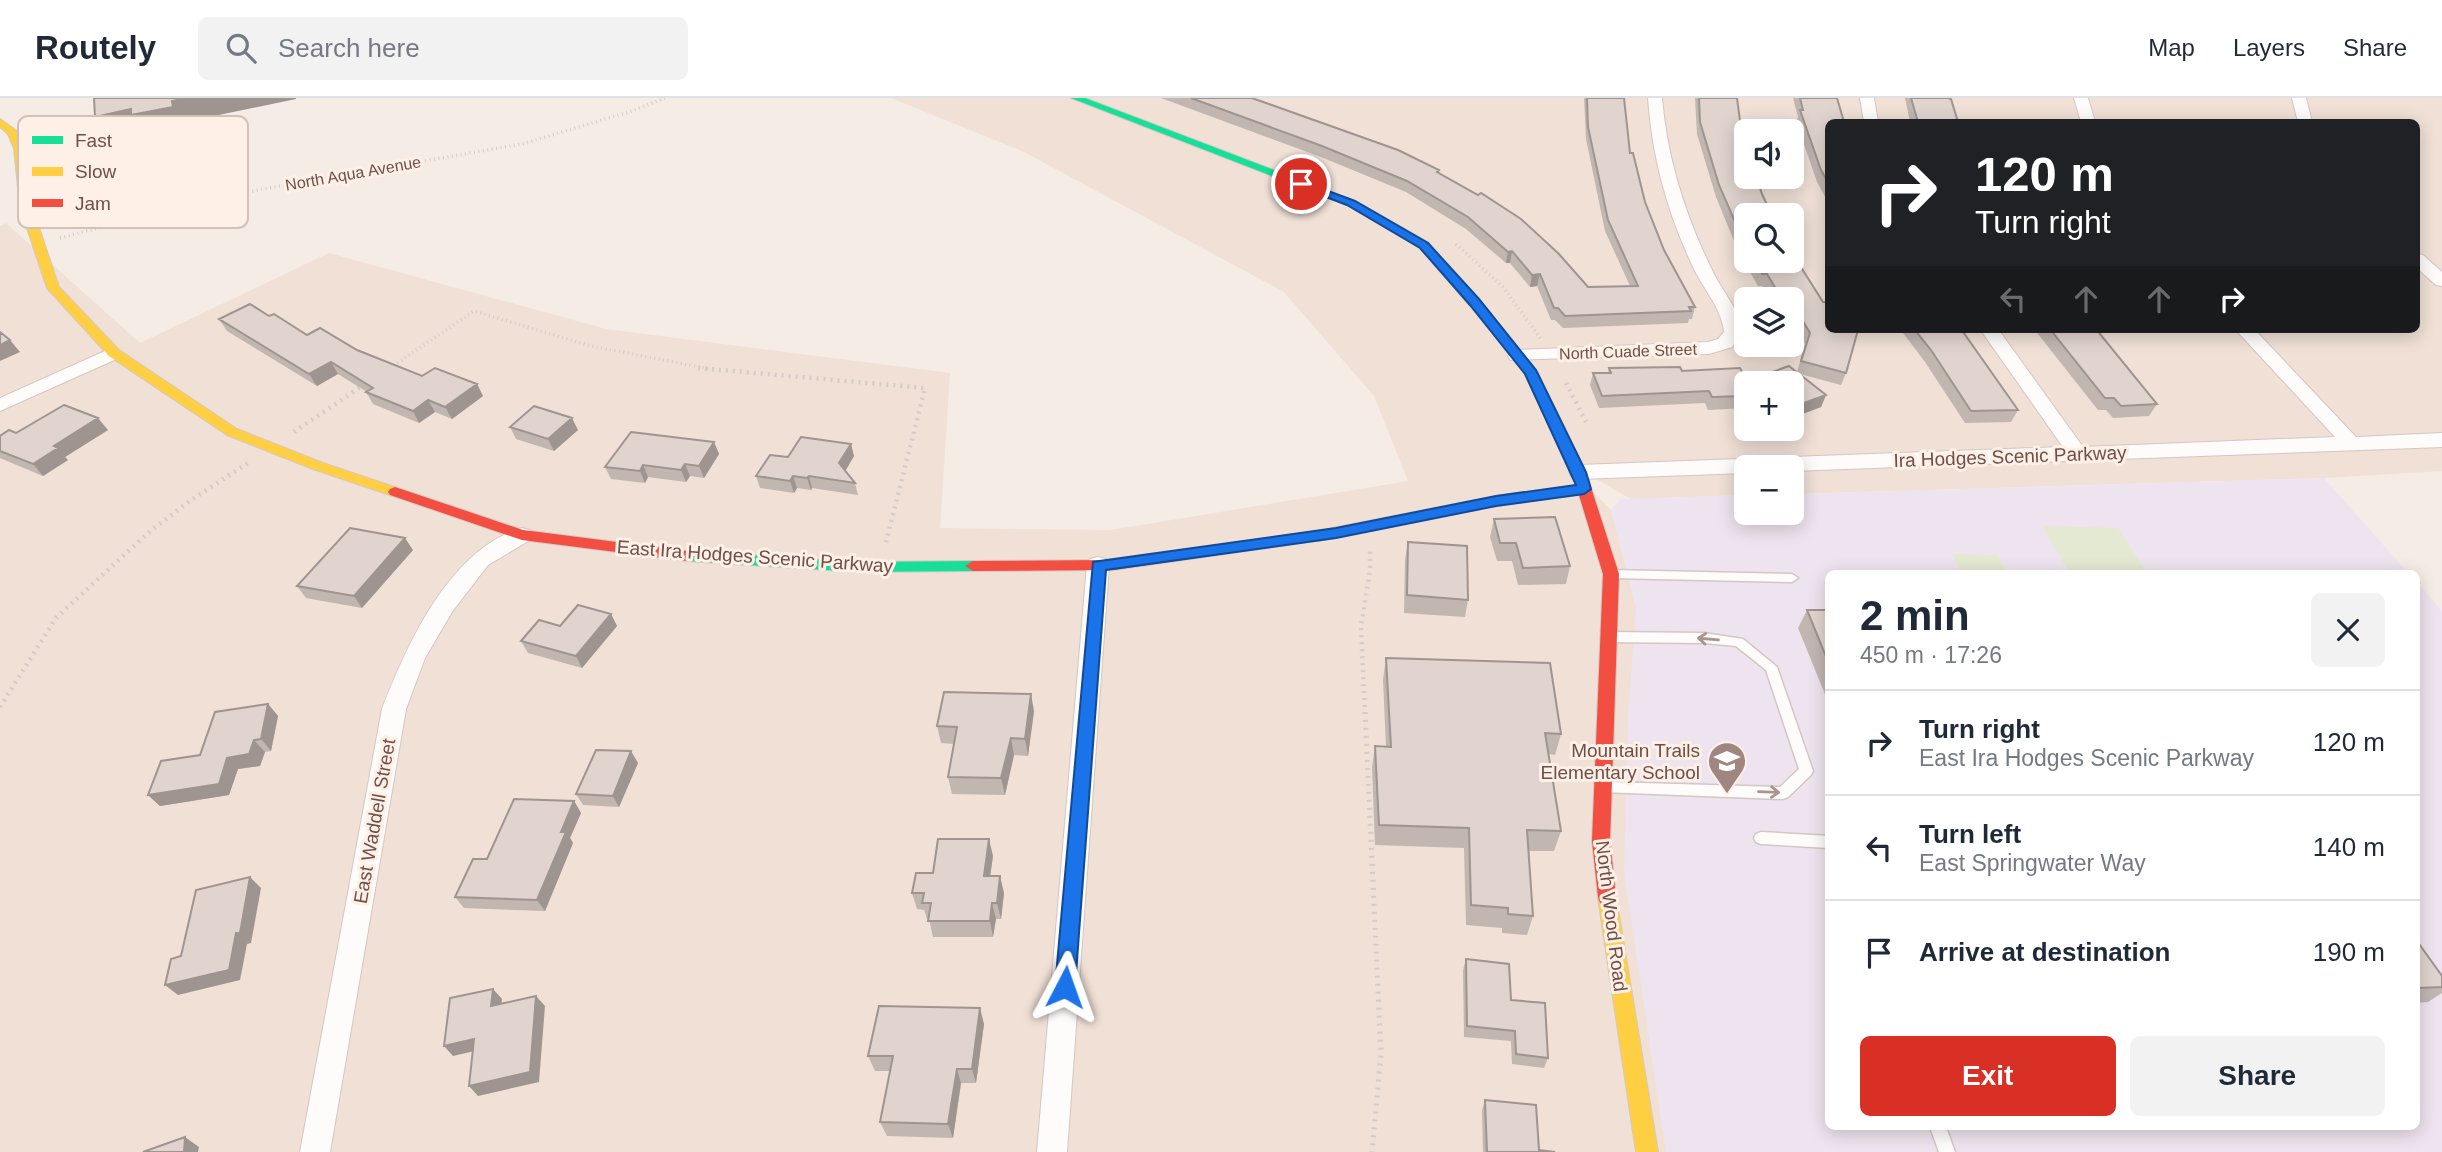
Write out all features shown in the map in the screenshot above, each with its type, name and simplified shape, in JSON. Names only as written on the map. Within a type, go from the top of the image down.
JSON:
[{"type":"street","name":"North Wood Road","points":[[1076,98],[1351,203],[1403,233],[1424,246],[1475,302],[1531,373],[1581,481],[1611,574],[1601,841],[1608,903],[1647,1152]]},
{"type":"street","name":"North Cuade Street","points":[[1517,356],[1709,348],[1725,343],[1733,333],[1732,321],[1698,258],[1671,191],[1658,138],[1655,98]]},
{"type":"street","points":[[1867,98],[1870,119]]},
{"type":"street","points":[[2081,98],[2087,119]]},
{"type":"street","points":[[2299,98],[2304,119]]},
{"type":"street","points":[[0,122],[13,133],[18,146]]},
{"type":"street","points":[[33,228],[39,244]]},
{"type":"street","name":"East Ira Hodges Scenic Parkway","points":[[39,244],[53,289],[114,353],[232,432],[318,466],[522,535],[677,555],[858,567],[1098,565],[1336,533],[1581,481]]},
{"type":"street","points":[[2420,262],[2442,281]]},
{"type":"street","points":[[1992,333],[2078,454]]},
{"type":"street","points":[[2248,333],[2351,444]]},
{"type":"street","points":[[0,405],[114,353]]},
{"type":"street","name":"Ira Hodges Scenic Parkway","points":[[1581,481],[2078,454],[2442,440]]},
{"type":"street","name":"East Waddell Street","points":[[314,1152],[394,709],[414,657],[444,606],[480,560],[522,535]]},
{"type":"street","points":[[1052,1152],[1098,565]]},
{"type":"lane","points":[[1611,574],[1792,578]]},
{"type":"lane","points":[[1603,788],[1783,793],[1806,771],[1772,667],[1739,642],[1704,638],[1608,637]]},
{"type":"lane","points":[[1761,838],[1825,842]]},
{"type":"lane","points":[[1939,1130],[1947,1152]]},
{"type":"path","name":"North Aqua Avenue","points":[[248,192],[522,144],[632,111],[665,98]]},
{"type":"path","name":"North Aqua Avenue","points":[[39,244],[99,228]]},
{"type":"path","points":[[384,372],[474,311],[591,346],[705,369],[925,388],[885,546]]},
{"type":"path","points":[[293,433],[373,379]]},
{"type":"path","points":[[0,707],[56,618],[148,533],[191,500],[260,456]]},
{"type":"path","points":[[1371,545],[1370,571],[1361,626],[1381,1054],[1372,1152]]},
{"type":"shaded area","points":[[891,98],[2442,98],[2442,471],[2324,478],[1804,494],[1804,455],[1734,455],[1734,495],[1631,499],[1560,458],[1611,510],[1636,607],[1667,1152],[0,1152],[0,226],[6,223],[140,343],[329,253],[606,329],[950,373],[940,528],[1111,530],[1408,481],[1374,396],[1284,292],[1024,152]]},
{"type":"shaded area","name":"Mountain Trails Elementary School","points":[[2324,478],[2405,570],[1825,570],[1825,1130],[2420,1130],[2420,585],[2442,611],[2442,1152],[1666,1152],[1624,872],[1628,718],[1636,607],[1611,510],[1621,499],[1734,495],[1734,525],[1804,525],[1804,494]]},
{"type":"green space","points":[[2042,526],[2118,528],[2145,570],[2068,570]]},
{"type":"green space","points":[[1952,554],[1997,555],[2006,570],[1960,570]]},
{"type":"building","points":[[94,98],[187,98],[172,101],[173,107],[131,115],[131,109],[95,116]]},
{"type":"building","points":[[1191,98],[1252,98],[1398,150],[1439,170],[1437,172],[1478,195],[1481,193],[1521,219],[1559,254],[1588,287],[1638,286],[1608,220],[1588,127],[1587,98],[1624,98],[1630,153],[1633,153],[1645,202],[1664,250],[1695,307],[1689,307],[1691,311],[1565,316],[1558,308],[1554,308],[1540,274],[1532,275],[1512,251],[1508,252],[1468,217],[1407,181],[1322,146]]},
{"type":"building","points":[[1699,98],[1737,98],[1740,119],[1734,119],[1734,189],[1760,189],[1766,203],[1734,203],[1734,219],[1719,185],[1700,122]]},
{"type":"building","points":[[1800,98],[1837,98],[1843,119],[1825,119],[1825,177],[1821,170],[1800,110],[1803,110]]},
{"type":"building","points":[[1911,98],[1951,99],[1957,119],[1917,119]]},
{"type":"building","points":[[1804,272],[1825,302],[1825,333],[1857,333],[1846,373],[1801,361],[1810,333],[1804,323],[1804,287],[1775,287],[1767,274],[1762,274]]},
{"type":"building","points":[[250,304],[269,316],[274,314],[307,335],[320,328],[357,350],[422,376],[435,368],[477,384],[445,407],[428,400],[413,411],[366,392],[373,388],[331,362],[309,374],[219,319]]},
{"type":"building","points":[[0,332],[10,340],[0,345]]},
{"type":"building","points":[[1917,333],[1964,333],[2018,410],[1971,411]]},
{"type":"building","points":[[2053,333],[2099,333],[2157,404],[2121,406],[2114,398],[2105,398]]},
{"type":"building","points":[[1789,366],[1795,371],[1775,371]]},
{"type":"building","points":[[1680,367],[1682,371],[1740,368],[1742,371],[1734,371],[1734,396],[1712,397],[1709,391],[1602,396],[1593,373],[1611,373],[1609,368]]},
{"type":"building","points":[[1804,378],[1826,395],[1804,403]]},
{"type":"building","points":[[64,405],[98,418],[54,446],[58,448],[33,464],[0,451],[0,436],[9,430],[16,433]]},
{"type":"building","points":[[534,406],[572,418],[548,439],[510,427]]},
{"type":"building","points":[[631,432],[714,442],[699,466],[685,464],[681,470],[643,465],[640,471],[605,467]]},
{"type":"building","points":[[801,437],[851,444],[839,463],[855,483],[809,476],[793,476],[790,481],[756,476],[770,455],[788,457]]},
{"type":"building","points":[[1555,517],[1570,566],[1523,568],[1516,543],[1500,543],[1494,519]]},
{"type":"building","points":[[350,528],[405,538],[354,596],[297,586]]},
{"type":"building","points":[[1408,542],[1467,546],[1468,600],[1407,595]]},
{"type":"building","points":[[578,605],[611,614],[576,656],[521,641],[539,620],[560,626]]},
{"type":"building","points":[[1807,610],[1825,610],[1825,654]]},
{"type":"building","points":[[1386,658],[1550,663],[1561,734],[1545,733],[1561,831],[1527,830],[1533,916],[1508,914],[1508,908],[1471,905],[1469,828],[1379,825],[1375,746],[1391,747]]},
{"type":"building","points":[[944,692],[1031,694],[1025,739],[1011,738],[1001,778],[948,777],[957,727],[937,726]]},
{"type":"building","points":[[268,704],[261,739],[254,740],[249,754],[227,758],[219,784],[148,795],[161,761],[200,755],[215,712]]},
{"type":"building","points":[[596,750],[631,751],[613,796],[576,794]]},
{"type":"building","points":[[514,799],[574,801],[561,832],[566,832],[537,900],[455,897],[473,859],[487,859]]},
{"type":"building","points":[[938,839],[989,839],[984,876],[1000,876],[997,903],[992,903],[990,921],[928,921],[931,903],[922,903],[924,893],[912,893],[916,873],[933,873]]},
{"type":"building","points":[[250,877],[240,933],[236,933],[229,970],[165,985],[171,959],[181,956],[196,890]]},
{"type":"building","points":[[2420,945],[2442,976],[2442,987],[2420,988]]},
{"type":"building","points":[[1466,959],[1509,964],[1511,1000],[1545,1003],[1548,1058],[1516,1054],[1515,1031],[1467,1026]]},
{"type":"building","points":[[493,989],[491,1006],[536,996],[530,1072],[469,1086],[474,1039],[444,1046],[450,998]]},
{"type":"building","points":[[879,1006],[980,1008],[972,1069],[957,1069],[948,1124],[880,1122],[893,1056],[868,1056]]},
{"type":"building","points":[[1485,1100],[1536,1105],[1539,1150],[1555,1152],[1487,1152]]},
{"type":"building","points":[[185,1137],[184,1152],[143,1152]]},
{"type":"traffic: fast","points":[[1076,98],[1351,203],[1424,245],[1493,325]]},
{"type":"traffic: fast","points":[[687,556],[858,567],[973,566]]},
{"type":"traffic: slow","points":[[0,122],[13,133],[18,146]]},
{"type":"traffic: slow","points":[[33,228],[53,288],[114,353],[232,432],[318,466],[395,492]]},
{"type":"traffic: slow","points":[[1317,536],[1496,501],[1584,489]]},
{"type":"traffic: slow","points":[[1607,897],[1647,1152]]},
{"type":"traffic: jam","points":[[1493,325],[1531,373],[1579,472],[1611,574],[1601,841],[1607,897]]},
{"type":"traffic: jam","points":[[395,492],[522,535],[687,556]]},
{"type":"traffic: jam","points":[[973,566],[1113,565],[1317,536]]},
{"type":"place","name":"Mountain Trails Elementary School","points":[[1727,795]]},
{"type":"route","points":[[1065,987],[1098,565],[1336,533],[1496,501],[1584,489],[1579,472],[1531,373],[1475,302],[1424,246],[1351,203],[1301,184]]}]
